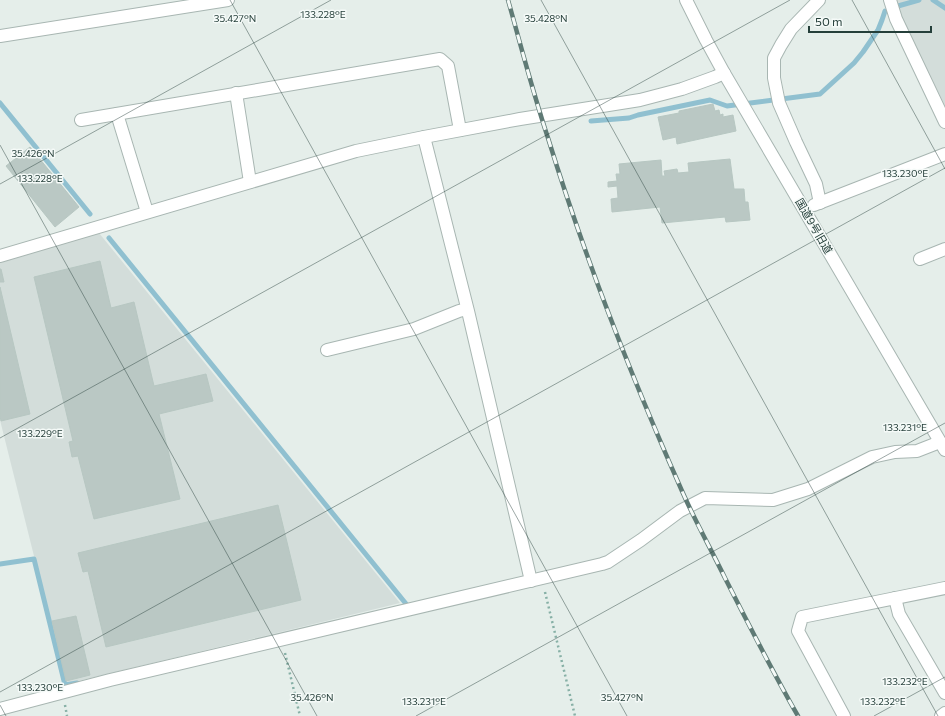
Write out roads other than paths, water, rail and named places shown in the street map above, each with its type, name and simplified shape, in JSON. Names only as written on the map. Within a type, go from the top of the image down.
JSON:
[{"type":"street","points":[[0,36],[228,0]]},
{"type":"street","name":"国道9号旧道","points":[[686,0],[724,72],[943,446]]},
{"type":"street","points":[[820,0],[791,30],[774,58],[774,78],[778,100],[816,184],[820,202]]},
{"type":"street","points":[[890,0],[896,20],[945,122]]},
{"type":"street","points":[[81,120],[440,59],[448,66],[460,130]]},
{"type":"street","points":[[0,256],[356,151],[424,136],[520,118],[640,100],[682,89],[715,77],[724,72]]},
{"type":"street","points":[[236,94],[250,182]]},
{"type":"street","points":[[117,114],[147,212]]},
{"type":"street","points":[[424,136],[536,580]]},
{"type":"street","points":[[804,208],[945,154]]},
{"type":"street","points":[[920,259],[945,249]]},
{"type":"street","points":[[327,350],[414,329],[467,309]]},
{"type":"street","points":[[0,709],[110,680],[282,641],[602,564],[608,562],[641,540],[680,511],[705,498],[773,500],[808,489],[872,457],[895,452],[917,451],[943,446]]},
{"type":"street","points":[[844,716],[798,631],[802,617],[945,588]]},
{"type":"street","points":[[895,598],[899,614],[945,694]]},
{"type":"street","points":[[940,716],[945,713]]},
{"type":"waterway","points":[[898,6],[919,0]]},
{"type":"waterway","points":[[933,0],[945,8]]},
{"type":"waterway","points":[[591,121],[629,118],[710,100],[727,106],[820,94],[854,63],[863,52],[878,30],[885,11]]},
{"type":"waterway","points":[[0,103],[90,214]]},
{"type":"waterway","points":[[109,238],[407,605]]},
{"type":"waterway","points":[[0,564],[34,559],[65,685],[77,683]]},
{"type":"railway","points":[[508,0],[537,104],[562,183],[593,272],[627,360],[663,448],[692,513],[761,648],[798,716]]}]
